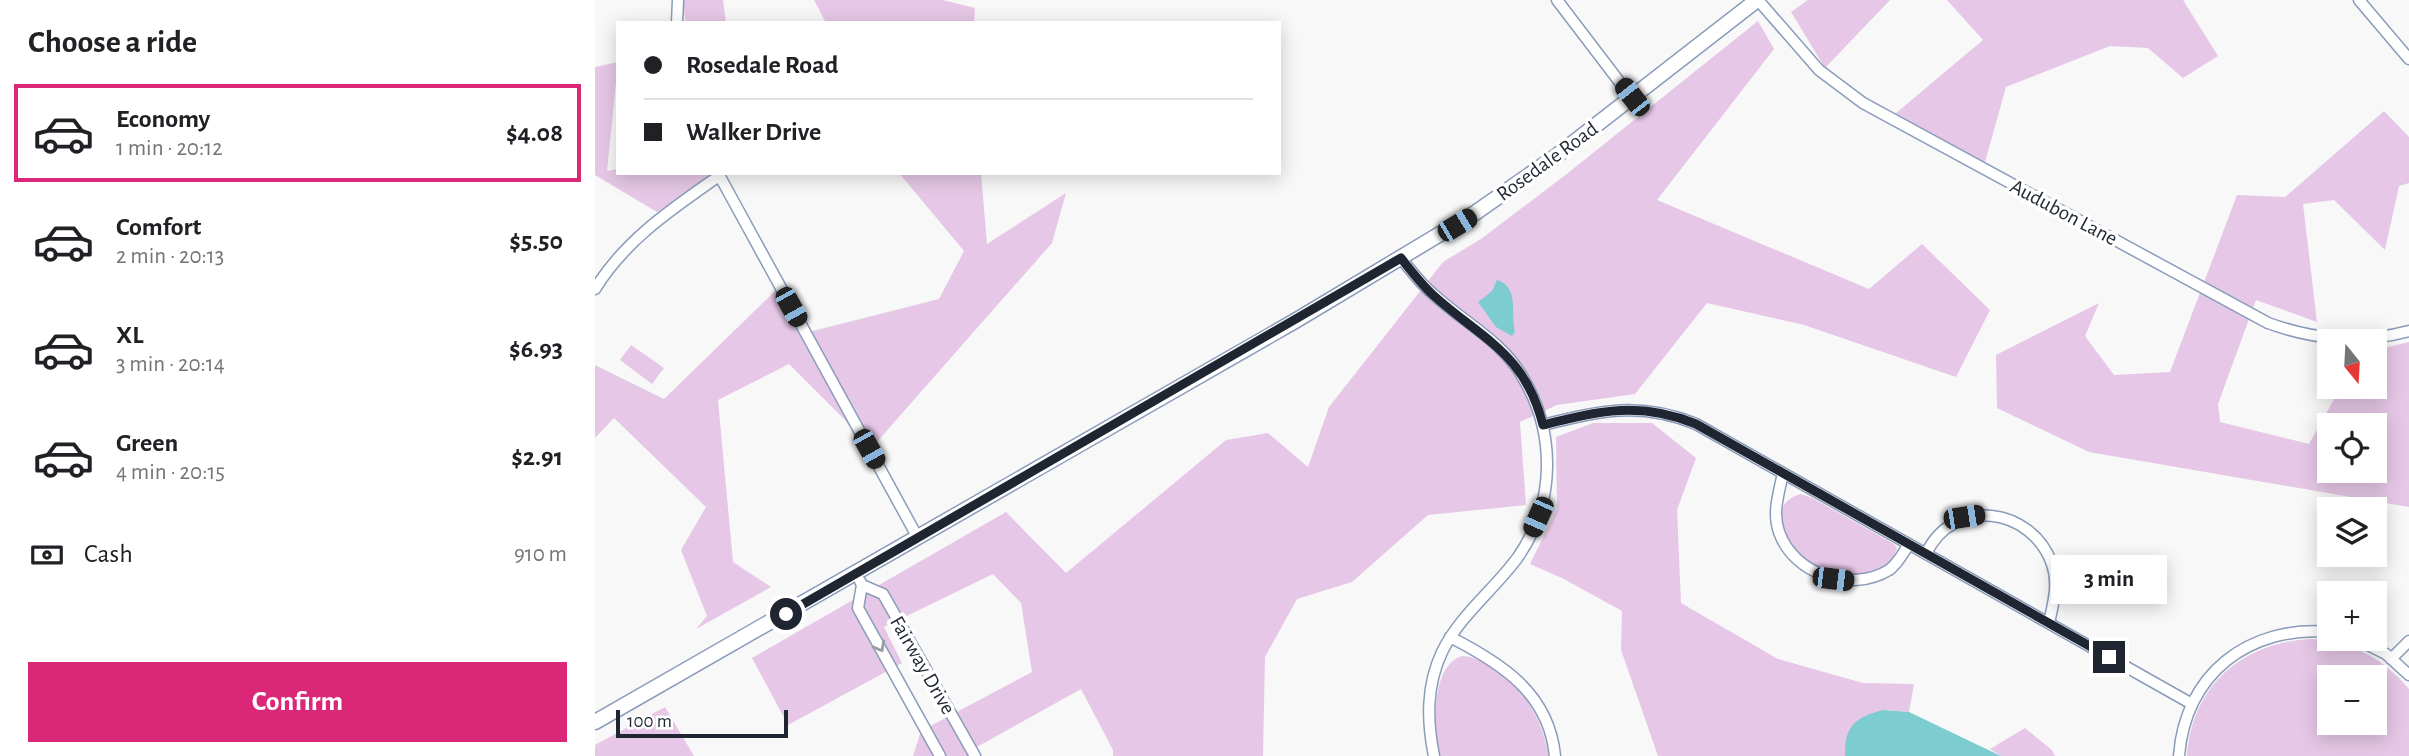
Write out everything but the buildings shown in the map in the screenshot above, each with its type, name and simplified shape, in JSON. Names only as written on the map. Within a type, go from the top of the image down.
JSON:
[{"type":"street","points":[[677,21],[678,0]]},
{"type":"street","points":[[1557,0],[1632,97]]},
{"type":"street","name":"Rosedale Road","points":[[595,722],[859,580],[918,538],[1401,258],[1505,193],[1758,0]]},
{"type":"street","name":"Audubon Lane","points":[[1758,0],[1819,70],[1863,103],[2268,323],[2292,331],[2339,339],[2371,338],[2409,331]]},
{"type":"street","points":[[2359,0],[2409,59]]},
{"type":"street","points":[[595,289],[637,236],[718,175]]},
{"type":"street","points":[[720,175],[918,538]]},
{"type":"street","points":[[1401,258],[1433,295],[1494,342],[1509,358],[1532,393],[1543,425],[1547,450],[1548,473],[1538,517],[1518,557],[1450,637],[1435,671],[1428,714],[1434,756]]},
{"type":"street","points":[[1543,425],[1611,410],[1656,411],[1696,424],[2192,704]]},
{"type":"street","points":[[1783,473],[1776,506],[1779,532],[1793,555],[1818,574],[1848,580],[1877,575],[1897,563],[1909,544]]},
{"type":"street","points":[[1926,554],[1942,530],[1964,517],[1993,516],[2022,527],[2046,551],[2052,564],[2056,592],[2049,623]]},
{"type":"street","name":"Fairway Drive","points":[[940,756],[858,608],[859,580],[883,594],[975,756]]},
{"type":"street","points":[[2179,756],[2182,731],[2192,704],[2213,672],[2242,649],[2278,634],[2317,631]]},
{"type":"street","points":[[1450,637],[1493,660],[1521,682],[1543,714],[1555,756]]},
{"type":"street","points":[[2391,659],[2409,641]]},
{"type":"street","points":[[2377,651],[2391,659],[2409,676]]},
{"type":"shaded area","points":[[682,0],[723,0],[726,21],[686,21]]},
{"type":"shaded area","points":[[814,0],[943,0],[975,8],[974,21],[825,21]]},
{"type":"shaded area","points":[[1808,0],[1890,0],[1825,68],[1791,12]]},
{"type":"shaded area","points":[[1947,0],[2183,0],[2218,56],[2183,78],[2148,48],[2110,46],[2006,87],[1985,162],[1940,148],[1889,119],[1983,40]]},
{"type":"shaded area","points":[[1758,21],[1774,49],[1657,200],[1869,289],[1922,244],[1990,310],[1956,377],[1804,325],[1707,303],[1635,394],[1557,405],[1520,422],[1526,505],[1428,515],[1352,582],[1297,599],[1265,657],[1263,756],[1113,756],[1113,750],[1081,689],[975,748],[978,756],[913,756],[921,731],[1032,672],[1021,603],[993,574],[884,627],[902,663],[788,725],[752,658],[1006,512],[1066,573],[1226,440],[1268,433],[1308,467],[1329,407],[1443,262],[1481,239],[1568,173]]},
{"type":"shaded area","points":[[616,62],[607,171],[616,169],[616,175],[718,175],[657,212],[595,175],[595,67]]},
{"type":"shaded area","points":[[2384,111],[2409,137],[2409,183],[2399,186],[2385,250],[2334,200],[2303,204],[2317,322],[2256,300],[2218,404],[2220,422],[2309,444],[2317,430],[2317,483],[2387,483],[2387,413],[2326,413],[2334,399],[2387,399],[2387,347],[2409,342],[2409,507],[2387,503],[2387,497],[2351,497],[2089,452],[1997,408],[1996,355],[2099,303],[2085,336],[2114,375],[2170,372],[2237,195],[2285,197]]},
{"type":"shaded area","points":[[901,175],[981,175],[987,244],[1066,193],[1052,243],[868,452],[845,420],[789,364],[718,400],[733,562],[771,587],[696,629],[707,616],[681,550],[706,507],[614,418],[595,438],[595,365],[664,399],[776,290],[801,334],[939,299],[964,251]]},
{"type":"shaded area","points":[[631,345],[664,368],[652,384],[620,360]]},
{"type":"shaded area","points":[[1593,423],[1652,423],[1696,458],[1677,510],[1681,603],[1778,659],[1863,683],[1914,684],[1909,712],[1883,710],[1845,745],[1845,756],[1658,756],[1621,650],[1622,611],[1530,564],[1557,509],[1556,437]]},
{"type":"shaded area","points":[[1801,494],[1894,544],[1897,548],[1893,558],[1877,571],[1853,575],[1829,573],[1809,562],[1791,542],[1782,519],[1783,509],[1789,500]]},
{"type":"shaded area","points":[[2312,639],[2317,640],[2317,651],[2361,651],[2377,660],[2384,665],[2317,665],[2317,735],[2387,735],[2387,668],[2409,689],[2409,756],[2187,756],[2191,731],[2199,708],[2211,689],[2225,672],[2264,649],[2287,642]]},
{"type":"shaded area","points":[[1462,656],[1475,659],[1499,673],[1520,692],[1536,715],[1549,756],[1439,756],[1436,715],[1439,685],[1444,672],[1452,662]]},
{"type":"shaded area","points":[[665,707],[694,756],[595,756],[595,745]]},
{"type":"shaded area","points":[[2025,728],[2052,750],[2055,756],[2001,756],[1990,749]]},
{"type":"water","points":[[1497,280],[1509,289],[1513,302],[1515,332],[1512,336],[1496,327],[1478,302],[1492,291]]},
{"type":"water","points":[[1883,710],[1909,712],[2001,756],[1845,756],[1847,737],[1853,724]]},
{"type":"route","points":[[786,614],[1401,258],[1433,295],[1494,342],[1509,358],[1532,393],[1543,425],[1594,412],[1630,409],[1656,411],[1696,424],[2109,657]]}]
